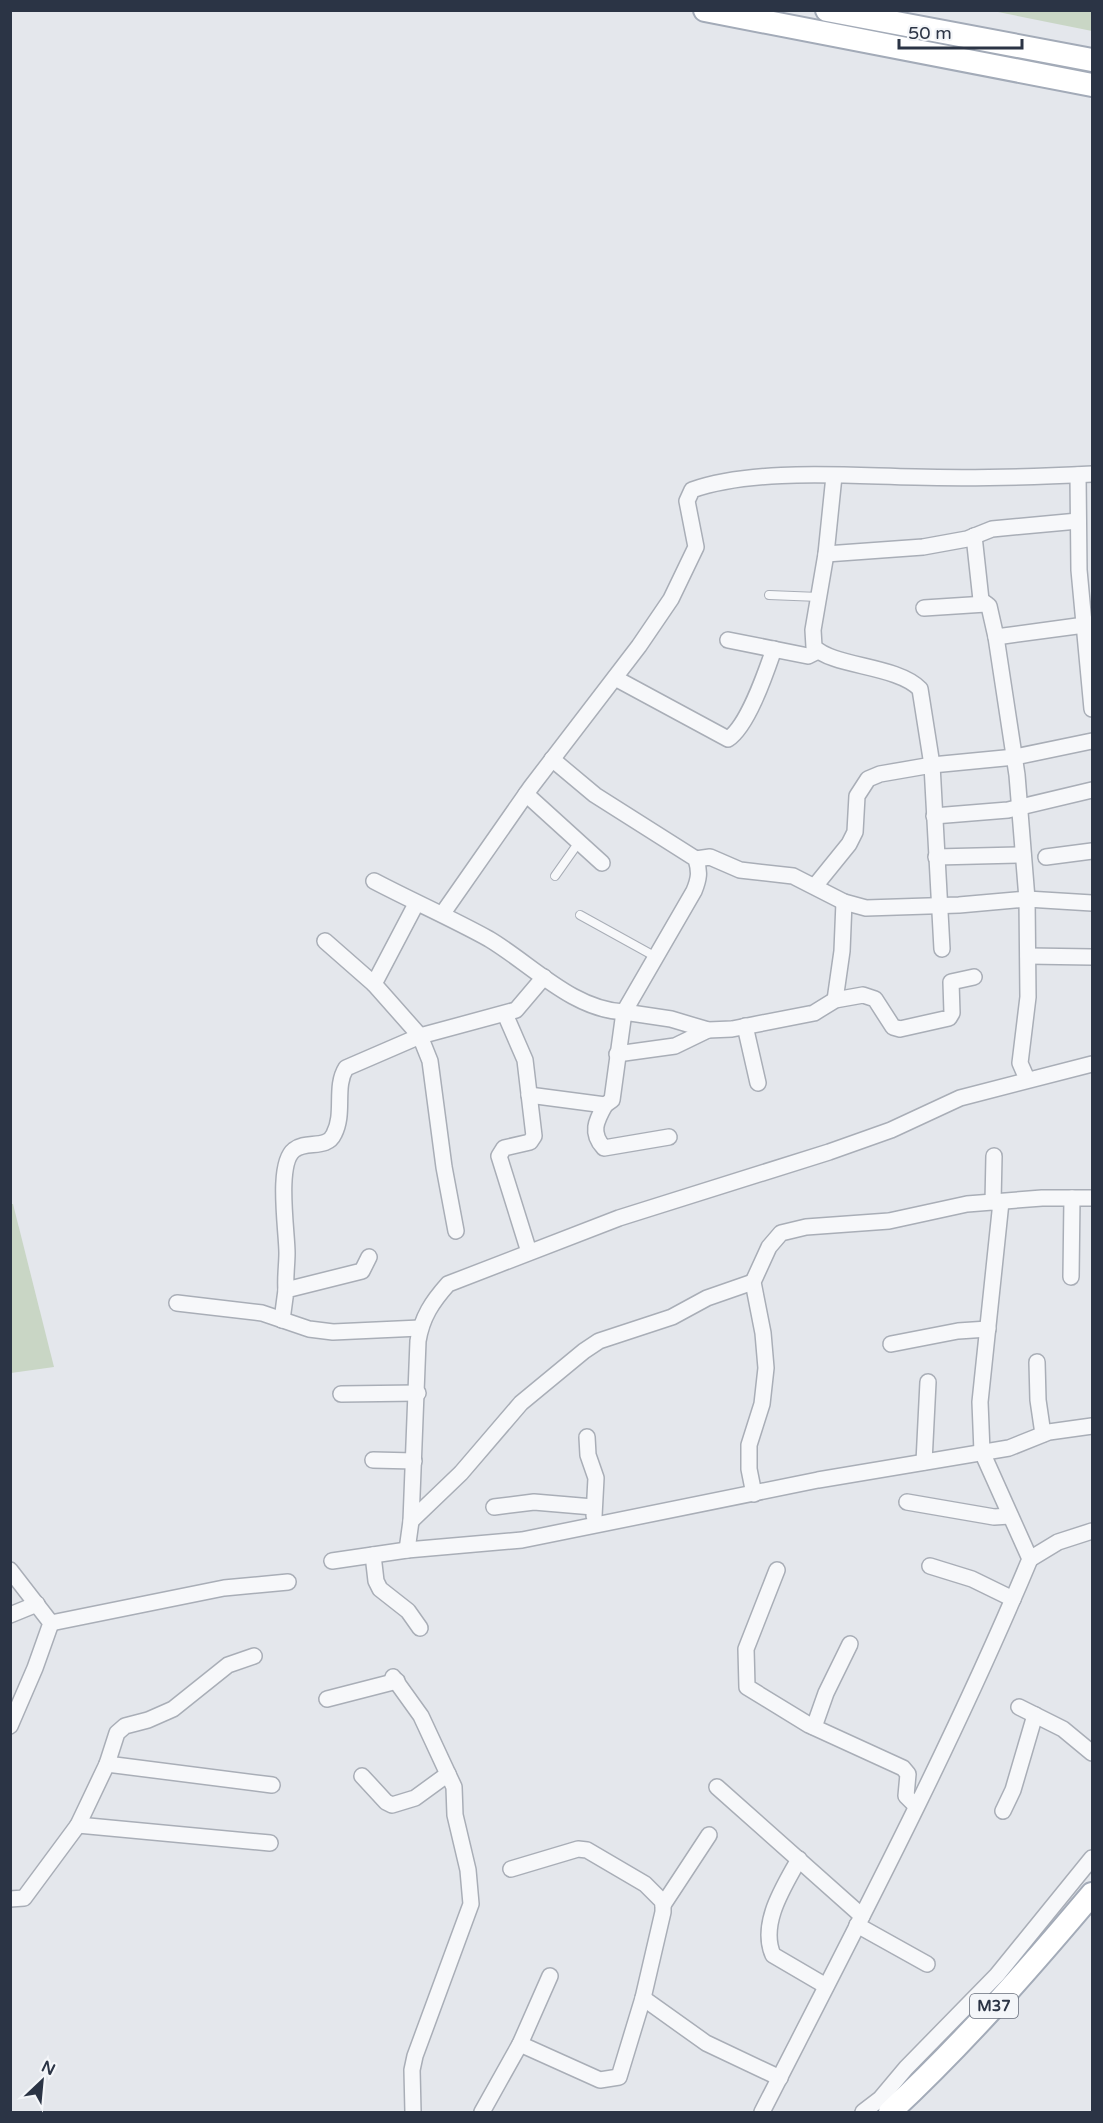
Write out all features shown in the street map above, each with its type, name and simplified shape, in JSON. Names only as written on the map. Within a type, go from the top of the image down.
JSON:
[{"type":"main road","points":[[705,10],[1092,85]]},
{"type":"main road","points":[[827,10],[1092,60]]},
{"type":"main road","name":"M37","points":[[890,2112],[934,2071],[1032,1965],[1092,1894]]},
{"type":"street","points":[[442,913],[526,794],[615,678],[671,599],[696,547],[687,501],[692,490],[733,479],[834,476],[993,479],[1085,474],[1078,521],[1088,625],[1092,709]]},
{"type":"street","points":[[834,476],[826,554],[812,637],[814,647],[818,651],[914,683],[920,689],[925,705],[932,765],[942,949]]},
{"type":"street","points":[[826,554],[923,548],[974,536],[992,529],[1078,521]]},
{"type":"street","points":[[974,536],[981,600],[991,612],[1015,757],[1027,899],[1026,1034],[1020,1063],[1027,1079]]},
{"type":"street","points":[[924,608],[986,604]]},
{"type":"street","points":[[996,637],[1088,625]]},
{"type":"street","points":[[728,640],[808,656],[818,651]]},
{"type":"street","points":[[615,678],[728,739],[741,724],[764,678],[774,649]]},
{"type":"street","points":[[814,886],[849,844],[855,832],[856,796],[868,779],[880,774],[932,765],[966,764],[1015,757],[1092,741]]},
{"type":"street","points":[[552,759],[595,795],[696,859],[710,857],[740,870],[793,876],[844,902],[866,908],[1027,899],[1092,903]]},
{"type":"street","points":[[934,816],[1019,807],[1092,790]]},
{"type":"street","points":[[526,794],[602,863]]},
{"type":"street","points":[[1047,857],[1092,851]]},
{"type":"street","points":[[936,857],[1023,855]]},
{"type":"street","points":[[669,1137],[604,1148],[595,1130],[595,1123],[605,1105],[612,1100],[624,1012],[699,877],[696,859]]},
{"type":"street","points":[[374,881],[416,904],[442,913],[492,941],[544,977],[596,1008],[671,1019],[708,1030]]},
{"type":"street","points":[[835,1000],[842,951],[844,902]]},
{"type":"street","points":[[374,984],[416,904]]},
{"type":"street","points":[[325,941],[374,984],[420,1036],[430,1061],[444,1167],[456,1231]]},
{"type":"street","points":[[1028,956],[1092,957]]},
{"type":"street","points":[[282,1320],[286,1290],[284,1202],[288,1158],[297,1148],[328,1142],[334,1136],[341,1113],[341,1075],[346,1068],[420,1036],[516,1010],[544,977]]},
{"type":"street","points":[[617,1054],[675,1046],[708,1030],[745,1026],[814,1013],[835,1000],[863,995],[872,997],[879,1003],[893,1027],[900,1029],[951,1017],[951,982],[974,977]]},
{"type":"street","points":[[505,1014],[525,1060],[534,1136],[530,1142],[504,1148],[499,1156],[529,1252]]},
{"type":"street","points":[[745,1026],[758,1083]]},
{"type":"street","points":[[408,1550],[420,1328],[432,1302],[448,1284],[619,1218],[829,1152],[891,1130],[960,1098],[1092,1064]]},
{"type":"street","points":[[529,1095],[605,1105]]},
{"type":"street","points":[[994,1156],[997,1202],[980,1402],[982,1452],[1030,1559]]},
{"type":"street","points":[[1071,1278],[1072,1198]]},
{"type":"street","points":[[754,1494],[749,1469],[749,1445],[762,1404],[766,1368],[763,1333],[753,1282],[774,1239],[791,1229],[889,1221],[967,1204],[1092,1198]]},
{"type":"street","points":[[286,1290],[362,1271],[369,1257]]},
{"type":"street","points":[[411,1521],[461,1473],[521,1402],[584,1351],[599,1341],[672,1317],[707,1298],[753,1282]]},
{"type":"street","points":[[177,1303],[262,1313],[309,1329],[333,1332],[420,1328]]},
{"type":"street","points":[[891,1344],[958,1331],[988,1329]]},
{"type":"street","points":[[1037,1362],[1038,1400],[1043,1434]]},
{"type":"street","points":[[924,1461],[928,1382]]},
{"type":"street","points":[[341,1394],[418,1393]]},
{"type":"street","points":[[332,1561],[408,1550],[522,1540],[924,1461],[1009,1448],[1043,1434],[1092,1426]]},
{"type":"street","points":[[586,1437],[588,1455],[597,1478],[593,1507],[595,1525]]},
{"type":"street","points":[[373,1460],[414,1461]]},
{"type":"street","points":[[494,1506],[534,1502],[593,1507]]},
{"type":"street","points":[[907,1502],[994,1517],[1010,1515]]},
{"type":"street","points":[[762,2112],[860,1920],[1030,1559],[1058,1542],[1092,1531]]},
{"type":"street","points":[[373,1555],[376,1581],[380,1589],[408,1611],[420,1628]]},
{"type":"street","points":[[930,1566],[972,1579],[1013,1599]]},
{"type":"street","points":[[10,1570],[51,1623]]},
{"type":"street","points":[[777,1570],[746,1649],[747,1687],[814,1727],[903,1768],[908,1774],[906,1796],[915,1805]]},
{"type":"street","points":[[51,1623],[224,1588],[288,1582]]},
{"type":"street","points":[[10,1615],[37,1604]]},
{"type":"street","points":[[10,1726],[51,1623]]},
{"type":"street","points":[[814,1727],[826,1693],[850,1644]]},
{"type":"street","points":[[10,1899],[24,1898],[78,1825],[107,1764],[117,1733],[125,1726],[173,1709],[228,1665],[254,1656]]},
{"type":"street","points":[[327,1699],[395,1679],[421,1716],[454,1787],[455,1815],[468,1870],[471,1904],[412,2070],[413,2112]]},
{"type":"street","points":[[1019,1707],[1078,1738],[1092,1753]]},
{"type":"street","points":[[1003,1811],[1013,1790],[1035,1715]]},
{"type":"street","points":[[107,1764],[272,1785]]},
{"type":"street","points":[[362,1776],[392,1805],[415,1798],[448,1774]]},
{"type":"street","points":[[717,1787],[799,1859],[860,1920],[927,1964]]},
{"type":"street","points":[[78,1825],[270,1842]]},
{"type":"street","points":[[520,2044],[600,2080],[619,2078],[643,1998],[663,1905],[709,1835]]},
{"type":"street","points":[[511,1869],[579,1849],[587,1850],[645,1884],[663,1905]]},
{"type":"street","points":[[863,2112],[880,2099],[906,2068],[997,1975],[1092,1858]]},
{"type":"street","points":[[799,1859],[779,1896],[770,1926],[770,1947],[774,1954],[826,1986]]},
{"type":"street","points":[[482,2112],[520,2044],[550,1977]]},
{"type":"street","points":[[643,1998],[706,2043],[780,2079]]},
{"type":"lane","points":[[770,595],[819,597]]},
{"type":"lane","points":[[555,876],[579,843]]},
{"type":"lane","points":[[580,915],[656,957]]},
{"type":"green space","points":[[993,11],[1092,11],[1092,31]]},
{"type":"green space","points":[[11,1204],[13,1204],[54,1367],[11,1373]]}]
